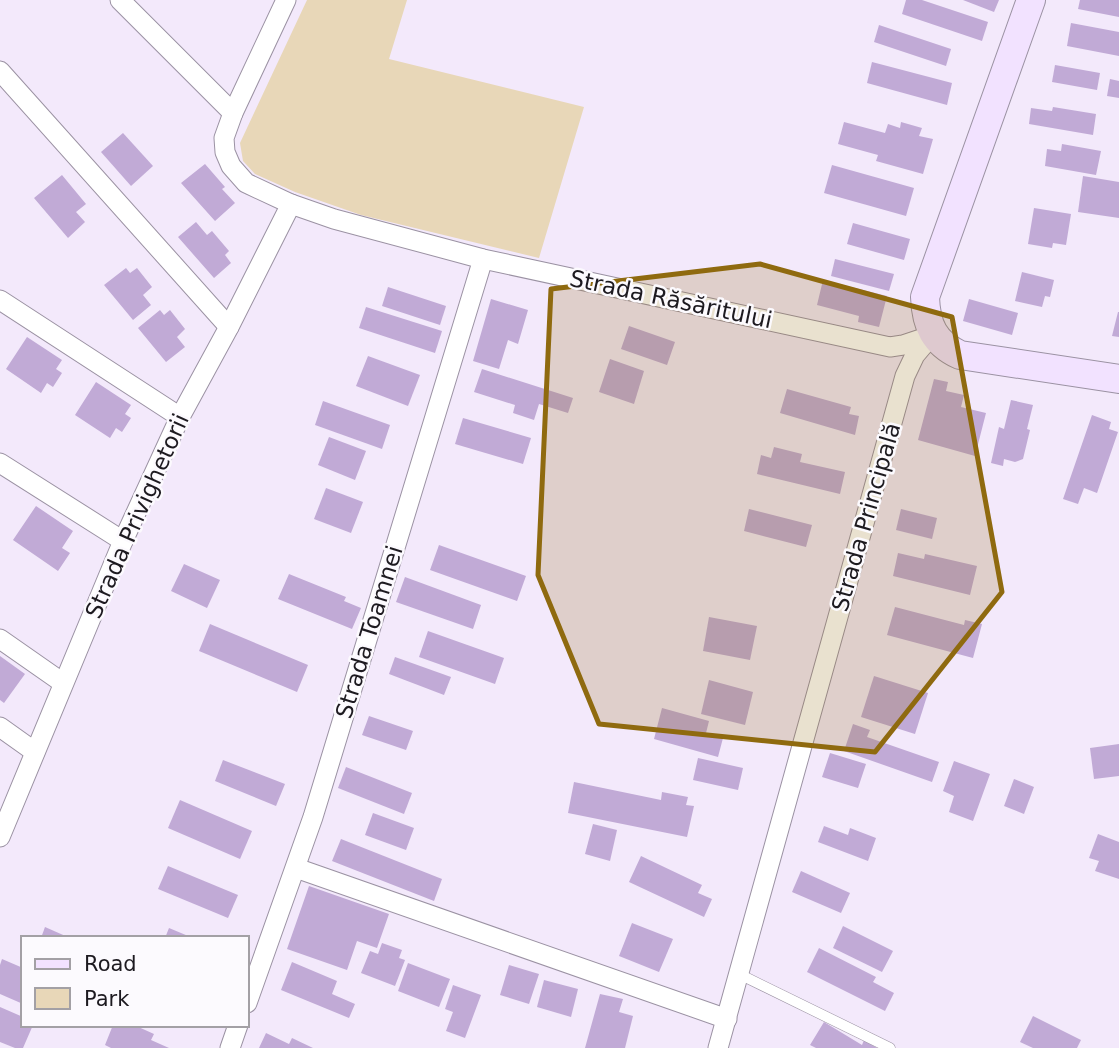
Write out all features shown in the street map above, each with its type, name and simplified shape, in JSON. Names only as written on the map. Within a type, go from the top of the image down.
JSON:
[{"type":"main road","points":[[1031,0],[925,297],[926,316],[933,335],[946,348],[975,359],[1119,379]]},
{"type":"street","points":[[120,0],[233,113],[286,0]]},
{"type":"street","points":[[0,71],[229,327]]},
{"type":"street","name":"Strada Răsăritului","points":[[233,113],[224,138],[225,152],[231,166],[246,183],[291,204],[334,219],[483,259],[890,347],[933,335]]},
{"type":"street","name":"Strada Privighetorii","points":[[2,827],[123,541],[180,417],[291,204]]},
{"type":"street","name":"Strada Toamnei","points":[[248,1000],[296,868],[483,259]]},
{"type":"street","points":[[0,300],[180,417]]},
{"type":"street","name":"Strada Principală","points":[[718,1048],[905,376],[915,355],[933,335]]},
{"type":"street","points":[[0,463],[123,541]]},
{"type":"street","points":[[0,639],[63,683]]},
{"type":"street","points":[[0,727],[35,752]]},
{"type":"street","points":[[296,868],[727,1020]]},
{"type":"street","points":[[230,1048],[238,1027]]},
{"type":"lane","points":[[739,974],[890,1048]]},
{"type":"highlighted area","points":[[760,264],[952,317],[1002,592],[875,752],[599,724],[538,575],[551,289]]},
{"type":"green space","points":[[307,0],[407,0],[389,59],[584,107],[539,258],[361,215],[295,192],[255,174],[243,161],[240,143]]},
{"type":"building","points":[[906,0],[922,0],[988,22],[982,41],[902,14]]},
{"type":"building","points":[[963,0],[999,0],[994,12]]},
{"type":"building","points":[[1080,0],[1119,0],[1119,17],[1078,9]]},
{"type":"building","points":[[1071,23],[1119,32],[1119,56],[1067,46]]},
{"type":"building","points":[[879,25],[951,49],[946,66],[874,42]]},
{"type":"building","points":[[872,62],[952,83],[947,105],[867,83]]},
{"type":"building","points":[[1055,65],[1100,73],[1097,90],[1052,82]]},
{"type":"building","points":[[1110,79],[1119,81],[1119,98],[1107,96]]},
{"type":"building","points":[[1053,107],[1096,114],[1093,135],[1029,124],[1031,108],[1052,111]]},
{"type":"building","points":[[844,122],[885,133],[888,124],[900,128],[901,122],[922,128],[919,136],[933,139],[923,174],[876,161],[878,155],[838,144]]},
{"type":"building","points":[[123,133],[153,166],[131,186],[101,152]]},
{"type":"building","points":[[1062,144],[1101,151],[1096,175],[1045,166],[1047,149],[1061,151]]},
{"type":"building","points":[[205,164],[235,203],[215,221],[181,183]]},
{"type":"building","points":[[832,165],[914,188],[906,216],[824,193]]},
{"type":"building","points":[[62,175],[86,204],[76,212],[85,222],[68,238],[34,198]]},
{"type":"building","points":[[1083,176],[1119,182],[1119,218],[1078,212]]},
{"type":"building","points":[[1034,208],[1071,214],[1066,245],[1053,243],[1052,248],[1028,244]]},
{"type":"building","points":[[196,222],[207,235],[212,231],[229,251],[225,255],[231,263],[214,278],[178,237]]},
{"type":"building","points":[[853,223],[910,239],[904,260],[847,244]]},
{"type":"building","points":[[835,259],[894,274],[889,291],[831,276]]},
{"type":"building","points":[[126,268],[130,273],[137,268],[152,287],[143,295],[151,305],[133,320],[104,285]]},
{"type":"building","points":[[1022,272],[1054,280],[1050,297],[1045,296],[1042,307],[1015,301]]},
{"type":"building","points":[[823,280],[887,296],[879,327],[858,322],[859,316],[817,305]]},
{"type":"building","points":[[388,287],[446,306],[440,325],[382,306]]},
{"type":"building","points":[[491,299],[528,310],[518,344],[508,340],[499,369],[473,361]]},
{"type":"building","points":[[969,299],[1018,313],[1012,335],[963,321]]},
{"type":"building","points":[[366,307],[442,331],[435,353],[359,328]]},
{"type":"building","points":[[160,310],[164,315],[170,310],[185,329],[177,337],[185,347],[166,362],[138,328]]},
{"type":"building","points":[[1119,312],[1119,337],[1112,336]]},
{"type":"building","points":[[629,326],[675,342],[667,365],[621,349]]},
{"type":"building","points":[[27,337],[62,360],[56,369],[62,373],[53,387],[47,383],[41,393],[6,369]]},
{"type":"building","points":[[368,356],[420,375],[408,406],[356,386]]},
{"type":"building","points":[[610,359],[644,371],[634,404],[599,392]]},
{"type":"building","points":[[482,369],[573,398],[568,413],[539,404],[534,420],[513,413],[515,405],[474,392]]},
{"type":"building","points":[[934,379],[948,382],[946,391],[964,395],[961,407],[986,413],[975,456],[918,440]]},
{"type":"building","points":[[96,382],[131,405],[125,414],[131,418],[122,432],[116,428],[110,438],[75,415]]},
{"type":"building","points":[[787,389],[851,407],[849,414],[859,416],[855,435],[780,413]]},
{"type":"building","points":[[1011,400],[1033,405],[1027,429],[1030,430],[1023,459],[1015,462],[1004,459],[1003,466],[991,463],[999,427],[1004,429]]},
{"type":"building","points":[[323,401],[390,425],[382,449],[315,425]]},
{"type":"building","points":[[1092,415],[1111,422],[1109,429],[1118,432],[1097,493],[1084,488],[1078,504],[1063,499]]},
{"type":"building","points":[[463,418],[531,438],[523,464],[455,444]]},
{"type":"building","points":[[329,437],[366,451],[355,480],[318,465]]},
{"type":"building","points":[[774,447],[802,454],[800,462],[845,472],[840,494],[757,474],[761,455],[771,458]]},
{"type":"building","points":[[326,488],[363,502],[351,533],[314,519]]},
{"type":"building","points":[[36,506],[73,531],[62,548],[70,553],[58,571],[13,540]]},
{"type":"building","points":[[749,509],[812,525],[806,547],[744,531]]},
{"type":"building","points":[[901,509],[937,518],[932,539],[896,530]]},
{"type":"building","points":[[439,545],[526,576],[517,601],[430,570]]},
{"type":"building","points":[[898,553],[924,559],[925,554],[977,566],[970,595],[893,576]]},
{"type":"building","points":[[184,564],[220,580],[207,608],[171,591]]},
{"type":"building","points":[[289,574],[346,597],[344,601],[361,608],[352,629],[278,599]]},
{"type":"building","points":[[405,577],[481,605],[473,629],[396,602]]},
{"type":"building","points":[[895,607],[964,625],[965,620],[982,624],[973,658],[887,635]]},
{"type":"building","points":[[709,617],[757,626],[750,660],[703,651]]},
{"type":"building","points":[[210,624],[308,665],[297,692],[199,651]]},
{"type":"building","points":[[428,631],[504,658],[495,684],[419,657]]},
{"type":"building","points":[[0,656],[25,674],[4,703],[0,700]]},
{"type":"building","points":[[395,657],[451,677],[444,695],[389,674]]},
{"type":"building","points":[[874,676],[928,693],[915,734],[861,717]]},
{"type":"building","points":[[709,680],[753,692],[745,725],[701,714]]},
{"type":"building","points":[[662,708],[709,721],[706,733],[723,738],[718,757],[654,739]]},
{"type":"building","points":[[369,716],[413,731],[406,750],[362,735]]},
{"type":"building","points":[[853,724],[870,730],[867,737],[939,762],[932,782],[844,751]]},
{"type":"building","points":[[1119,744],[1119,776],[1094,779],[1090,748]]},
{"type":"building","points":[[830,753],[866,764],[858,788],[822,777]]},
{"type":"building","points":[[698,758],[743,768],[738,790],[693,780]]},
{"type":"building","points":[[223,760],[285,784],[276,806],[215,781]]},
{"type":"building","points":[[954,761],[990,774],[973,821],[949,812],[954,796],[943,791]]},
{"type":"building","points":[[346,767],[412,793],[404,814],[338,788]]},
{"type":"building","points":[[1014,779],[1034,787],[1024,814],[1004,806]]},
{"type":"building","points":[[574,782],[661,800],[662,792],[688,797],[686,805],[694,806],[687,837],[568,813]]},
{"type":"building","points":[[180,800],[252,831],[240,859],[168,828]]},
{"type":"building","points":[[373,813],[414,828],[406,850],[365,835]]},
{"type":"building","points":[[593,824],[617,830],[610,861],[585,854]]},
{"type":"building","points":[[824,826],[848,835],[850,828],[876,838],[868,861],[818,842]]},
{"type":"building","points":[[1098,834],[1119,842],[1119,879],[1095,871],[1099,861],[1089,858]]},
{"type":"building","points":[[341,839],[442,879],[434,901],[332,861]]},
{"type":"building","points":[[641,856],[702,885],[698,893],[712,899],[704,917],[629,882]]},
{"type":"building","points":[[168,866],[238,895],[228,918],[158,889]]},
{"type":"building","points":[[801,871],[850,893],[841,913],[792,892]]},
{"type":"building","points":[[309,886],[389,914],[377,948],[357,941],[347,970],[287,949]]},
{"type":"building","points":[[632,923],[673,939],[659,972],[619,956]]},
{"type":"building","points":[[843,926],[893,951],[882,972],[833,948]]},
{"type":"building","points":[[45,927],[65,936],[42,936]]},
{"type":"building","points":[[169,928],[188,936],[166,936]]},
{"type":"building","points":[[382,943],[402,950],[399,958],[405,960],[395,986],[361,973],[370,951],[378,954]]},
{"type":"building","points":[[819,948],[876,977],[873,982],[894,993],[885,1011],[807,972]]},
{"type":"building","points":[[2,959],[21,967],[21,1003],[0,994]]},
{"type":"building","points":[[292,962],[337,981],[332,994],[355,1004],[349,1018],[281,990]]},
{"type":"building","points":[[408,963],[450,979],[439,1007],[398,991]]},
{"type":"building","points":[[509,965],[539,974],[529,1004],[500,995]]},
{"type":"building","points":[[544,980],[578,989],[571,1017],[537,1007]]},
{"type":"building","points":[[453,985],[481,995],[465,1038],[446,1031],[453,1012],[445,1009]]},
{"type":"building","points":[[600,994],[623,999],[619,1012],[633,1016],[625,1048],[585,1048]]},
{"type":"building","points":[[0,1007],[21,1016],[21,1027],[32,1027],[23,1048],[0,1042]]},
{"type":"building","points":[[1033,1016],[1081,1040],[1077,1048],[1033,1048],[1020,1042]]},
{"type":"building","points":[[824,1022],[862,1045],[864,1040],[877,1048],[816,1048],[810,1045]]},
{"type":"building","points":[[112,1027],[138,1027],[154,1034],[151,1040],[169,1048],[111,1048],[105,1045]]},
{"type":"building","points":[[266,1033],[289,1044],[292,1038],[313,1048],[259,1048]]}]
